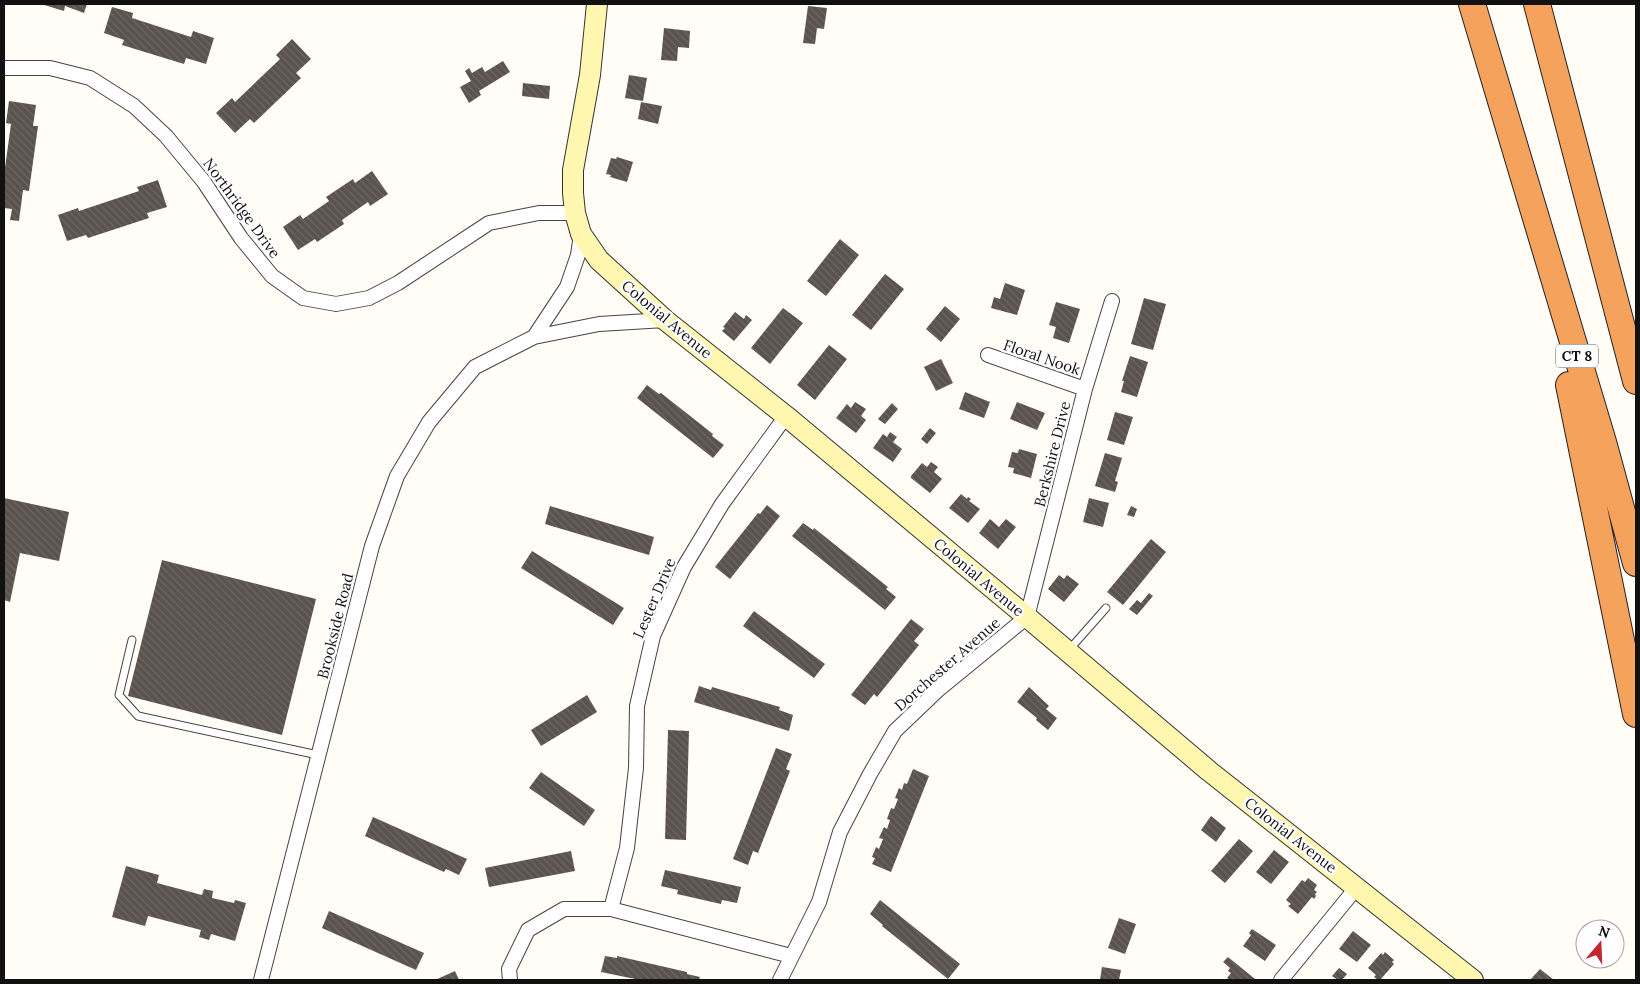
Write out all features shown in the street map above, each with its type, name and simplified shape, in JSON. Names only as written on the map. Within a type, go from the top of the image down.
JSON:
[{"type":"highway","name":"CT 8","points":[[1472,4],[1636,563]]},
{"type":"highway","points":[[1537,4],[1636,381]]},
{"type":"highway","points":[[1515,151],[1582,442],[1636,714]]},
{"type":"street","name":"Colonial Avenue","points":[[597,4],[590,75],[573,170],[575,212],[581,234],[599,260],[665,320],[786,416],[1028,617],[1209,771],[1473,980]]},
{"type":"street","name":"Northridge Drive","points":[[4,68],[50,68],[90,78],[134,106],[166,136],[204,182],[241,238],[272,276],[304,298],[336,304],[369,298],[398,283],[489,223],[539,213],[575,212]]},
{"type":"street","name":"Brookside Road","points":[[534,337],[567,287],[578,255],[581,234]]},
{"type":"street","name":"Berkshire Drive","points":[[1028,617],[1085,389],[1112,300]]},
{"type":"street","name":"Brookside Road","points":[[261,980],[372,546],[398,476],[429,422],[475,367],[534,337],[599,324],[665,320]]},
{"type":"street","name":"Floral Nook","points":[[988,355],[1085,389]]},
{"type":"street","name":"Lester Drive","points":[[611,909],[627,848],[636,768],[637,706],[653,636],[684,567],[722,504],[786,416]]},
{"type":"street","name":"Dorchester Avenue","points":[[780,980],[819,902],[840,832],[895,731],[939,688],[1028,617]]},
{"type":"street","points":[[1281,980],[1357,887]]},
{"type":"street","points":[[510,980],[509,969],[528,930],[564,908],[611,909],[792,956]]},
{"type":"lane","points":[[1068,651],[1106,608]]},
{"type":"lane","points":[[132,640],[119,695],[138,716],[318,755]]},
{"type":"building","points":[[41,4],[87,4],[84,13],[65,6],[64,11]]},
{"type":"building","points":[[808,6],[827,8],[824,29],[817,28],[815,44],[803,43]]},
{"type":"building","points":[[112,7],[133,13],[132,18],[191,37],[193,31],[214,38],[206,64],[186,58],[184,64],[122,45],[124,40],[104,33]]},
{"type":"building","points":[[664,28],[690,31],[689,48],[678,47],[677,61],[661,60]]},
{"type":"building","points":[[292,39],[311,59],[296,73],[301,78],[254,123],[250,119],[235,133],[216,113],[232,98],[235,102],[280,59],[276,55]]},
{"type":"building","points":[[503,61],[510,72],[479,91],[481,95],[469,103],[460,87],[471,81],[465,71],[469,68],[472,73],[482,67],[485,72]]},
{"type":"building","points":[[629,75],[647,78],[643,101],[625,98]]},
{"type":"building","points":[[523,83],[550,86],[549,99],[522,96]]},
{"type":"building","points":[[9,101],[36,105],[33,126],[38,126],[29,191],[23,190],[19,221],[10,220],[12,209],[4,208],[4,175],[11,124],[6,123]]},
{"type":"building","points":[[641,102],[662,106],[658,124],[638,119]]},
{"type":"building","points":[[617,157],[633,162],[627,182],[606,174],[611,158],[616,159]]},
{"type":"building","points":[[372,171],[388,194],[370,206],[368,202],[342,220],[344,224],[317,242],[315,239],[298,250],[283,227],[300,215],[303,219],[329,201],[326,197],[353,179],[355,183]]},
{"type":"building","points":[[158,180],[167,207],[147,213],[149,218],[88,238],[86,235],[67,241],[58,215],[78,208],[79,211],[139,191],[137,187]]},
{"type":"building","points":[[840,239],[859,255],[826,296],[807,281]]},
{"type":"building","points":[[885,274],[904,289],[871,330],[852,315]]},
{"type":"building","points":[[1005,283],[1025,290],[1017,315],[991,308],[994,297],[1000,299]]},
{"type":"building","points":[[1144,298],[1166,304],[1153,350],[1131,344]]},
{"type":"building","points":[[1056,302],[1080,309],[1069,343],[1053,338],[1056,327],[1049,325]]},
{"type":"building","points":[[945,306],[960,319],[941,342],[926,329]]},
{"type":"building","points":[[783,308],[803,323],[770,364],[751,348]]},
{"type":"building","points":[[735,312],[744,319],[746,315],[752,320],[734,341],[722,331]]},
{"type":"building","points":[[829,345],[847,359],[815,400],[797,385]]},
{"type":"building","points":[[1130,356],[1148,362],[1137,397],[1121,392],[1124,381],[1122,381]]},
{"type":"building","points":[[941,359],[953,383],[936,391],[924,367]]},
{"type":"building","points":[[647,385],[659,394],[661,393],[724,445],[713,458],[637,398]]},
{"type":"building","points":[[965,392],[990,402],[984,418],[959,409]]},
{"type":"building","points":[[855,402],[866,409],[861,416],[866,420],[856,433],[836,418],[847,404],[851,408]]},
{"type":"building","points":[[1017,402],[1045,413],[1037,430],[1010,419]]},
{"type":"building","points":[[892,403],[898,409],[885,424],[878,419]]},
{"type":"building","points":[[1115,412],[1133,417],[1124,445],[1107,440]]},
{"type":"building","points":[[930,428],[936,433],[927,444],[921,439]]},
{"type":"building","points":[[890,432],[897,437],[893,442],[902,449],[893,462],[873,448],[883,434],[887,437]]},
{"type":"building","points":[[1019,449],[1037,454],[1031,478],[1013,473],[1014,468],[1008,467],[1012,452],[1018,453]]},
{"type":"building","points":[[1105,453],[1122,458],[1115,481],[1118,482],[1115,492],[1095,486]]},
{"type":"building","points":[[931,462],[938,467],[934,472],[942,479],[930,493],[911,476],[922,463],[927,467]]},
{"type":"building","points":[[961,494],[967,499],[968,497],[971,499],[969,501],[980,509],[968,523],[949,508]]},
{"type":"building","points":[[4,498],[69,512],[59,561],[20,553],[10,602],[4,600]]},
{"type":"building","points":[[1089,498],[1109,503],[1103,527],[1083,522]]},
{"type":"building","points":[[767,505],[780,516],[730,579],[715,567],[758,513],[760,514]]},
{"type":"building","points":[[550,506],[654,537],[649,555],[545,524]]},
{"type":"building","points":[[1131,506],[1137,509],[1134,517],[1127,515]]},
{"type":"building","points":[[990,519],[999,527],[1006,519],[1016,527],[998,549],[979,533]]},
{"type":"building","points":[[803,523],[813,530],[814,528],[888,587],[886,589],[896,597],[885,610],[792,536]]},
{"type":"building","points":[[1151,539],[1166,552],[1123,605],[1107,592]]},
{"type":"building","points":[[532,551],[624,608],[613,625],[521,568]]},
{"type":"building","points":[[162,560],[316,599],[282,735],[128,696]]},
{"type":"building","points":[[1059,575],[1064,579],[1067,575],[1079,584],[1064,602],[1048,589]]},
{"type":"building","points":[[1149,593],[1153,596],[1137,615],[1129,609],[1137,600],[1141,603]]},
{"type":"building","points":[[754,611],[825,664],[814,678],[743,626]]},
{"type":"building","points":[[911,619],[924,629],[914,641],[919,645],[877,697],[874,694],[865,705],[851,695]]},
{"type":"building","points":[[699,686],[711,690],[712,687],[780,707],[779,710],[793,715],[789,731],[694,702]]},
{"type":"building","points":[[1029,687],[1049,706],[1046,709],[1057,718],[1048,730],[1036,720],[1037,718],[1017,702]]},
{"type":"building","points":[[587,695],[597,712],[541,746],[531,730]]},
{"type":"building","points":[[668,730],[689,731],[686,840],[665,839]]},
{"type":"building","points":[[776,748],[792,754],[786,769],[790,771],[758,853],[753,851],[748,865],[733,859]]},
{"type":"building","points":[[913,769],[929,776],[891,872],[872,864],[875,858],[872,857],[876,847],[879,849],[883,839],[879,838],[884,827],[887,829],[890,820],[887,819],[891,808],[894,809],[898,799],[895,798],[899,788],[902,790],[904,783],[907,784]]},
{"type":"building","points":[[541,772],[595,810],[584,826],[529,788]]},
{"type":"building","points":[[1211,816],[1226,828],[1216,842],[1201,830]]},
{"type":"building","points":[[373,817],[467,859],[459,875],[446,869],[444,872],[365,836]]},
{"type":"building","points":[[1239,839],[1253,851],[1225,883],[1211,871]]},
{"type":"building","points":[[1274,850],[1289,862],[1271,884],[1256,872]]},
{"type":"building","points":[[571,851],[575,871],[489,887],[485,868]]},
{"type":"building","points":[[126,866],[159,875],[157,883],[202,895],[204,889],[213,891],[212,898],[234,903],[235,900],[246,903],[235,941],[211,934],[209,940],[199,937],[201,930],[148,916],[145,926],[112,917]]},
{"type":"building","points":[[665,870],[741,887],[737,903],[722,900],[721,904],[677,894],[678,890],[661,886]]},
{"type":"building","points":[[1308,878],[1317,885],[1314,890],[1317,892],[1316,896],[1314,899],[1312,897],[1298,914],[1288,906],[1291,904],[1286,900],[1302,880],[1305,882]]},
{"type":"building","points":[[880,900],[960,964],[948,979],[882,926],[870,914]]},
{"type":"building","points":[[329,911],[424,953],[416,970],[322,928]]},
{"type":"building","points":[[1119,918],[1136,924],[1125,954],[1108,948]]},
{"type":"building","points":[[1252,929],[1276,945],[1265,961],[1243,946],[1251,935],[1249,933]]},
{"type":"building","points":[[1353,931],[1371,945],[1357,962],[1339,949]]},
{"type":"building","points":[[1385,952],[1394,960],[1392,962],[1394,964],[1378,980],[1374,977],[1376,975],[1368,968],[1381,953],[1383,955]]},
{"type":"building","points":[[605,956],[617,958],[617,956],[687,972],[687,974],[700,977],[699,980],[640,980],[601,972]]},
{"type":"building","points":[[1228,957],[1255,979],[1230,980],[1227,978],[1231,973],[1228,971],[1230,968],[1223,962]]},
{"type":"building","points":[[1102,967],[1121,970],[1119,980],[1100,980]]},
{"type":"building","points":[[1339,968],[1347,974],[1342,980],[1332,976]]},
{"type":"building","points":[[1540,969],[1554,980],[1530,980]]},
{"type":"building","points":[[455,971],[459,980],[435,980]]}]
